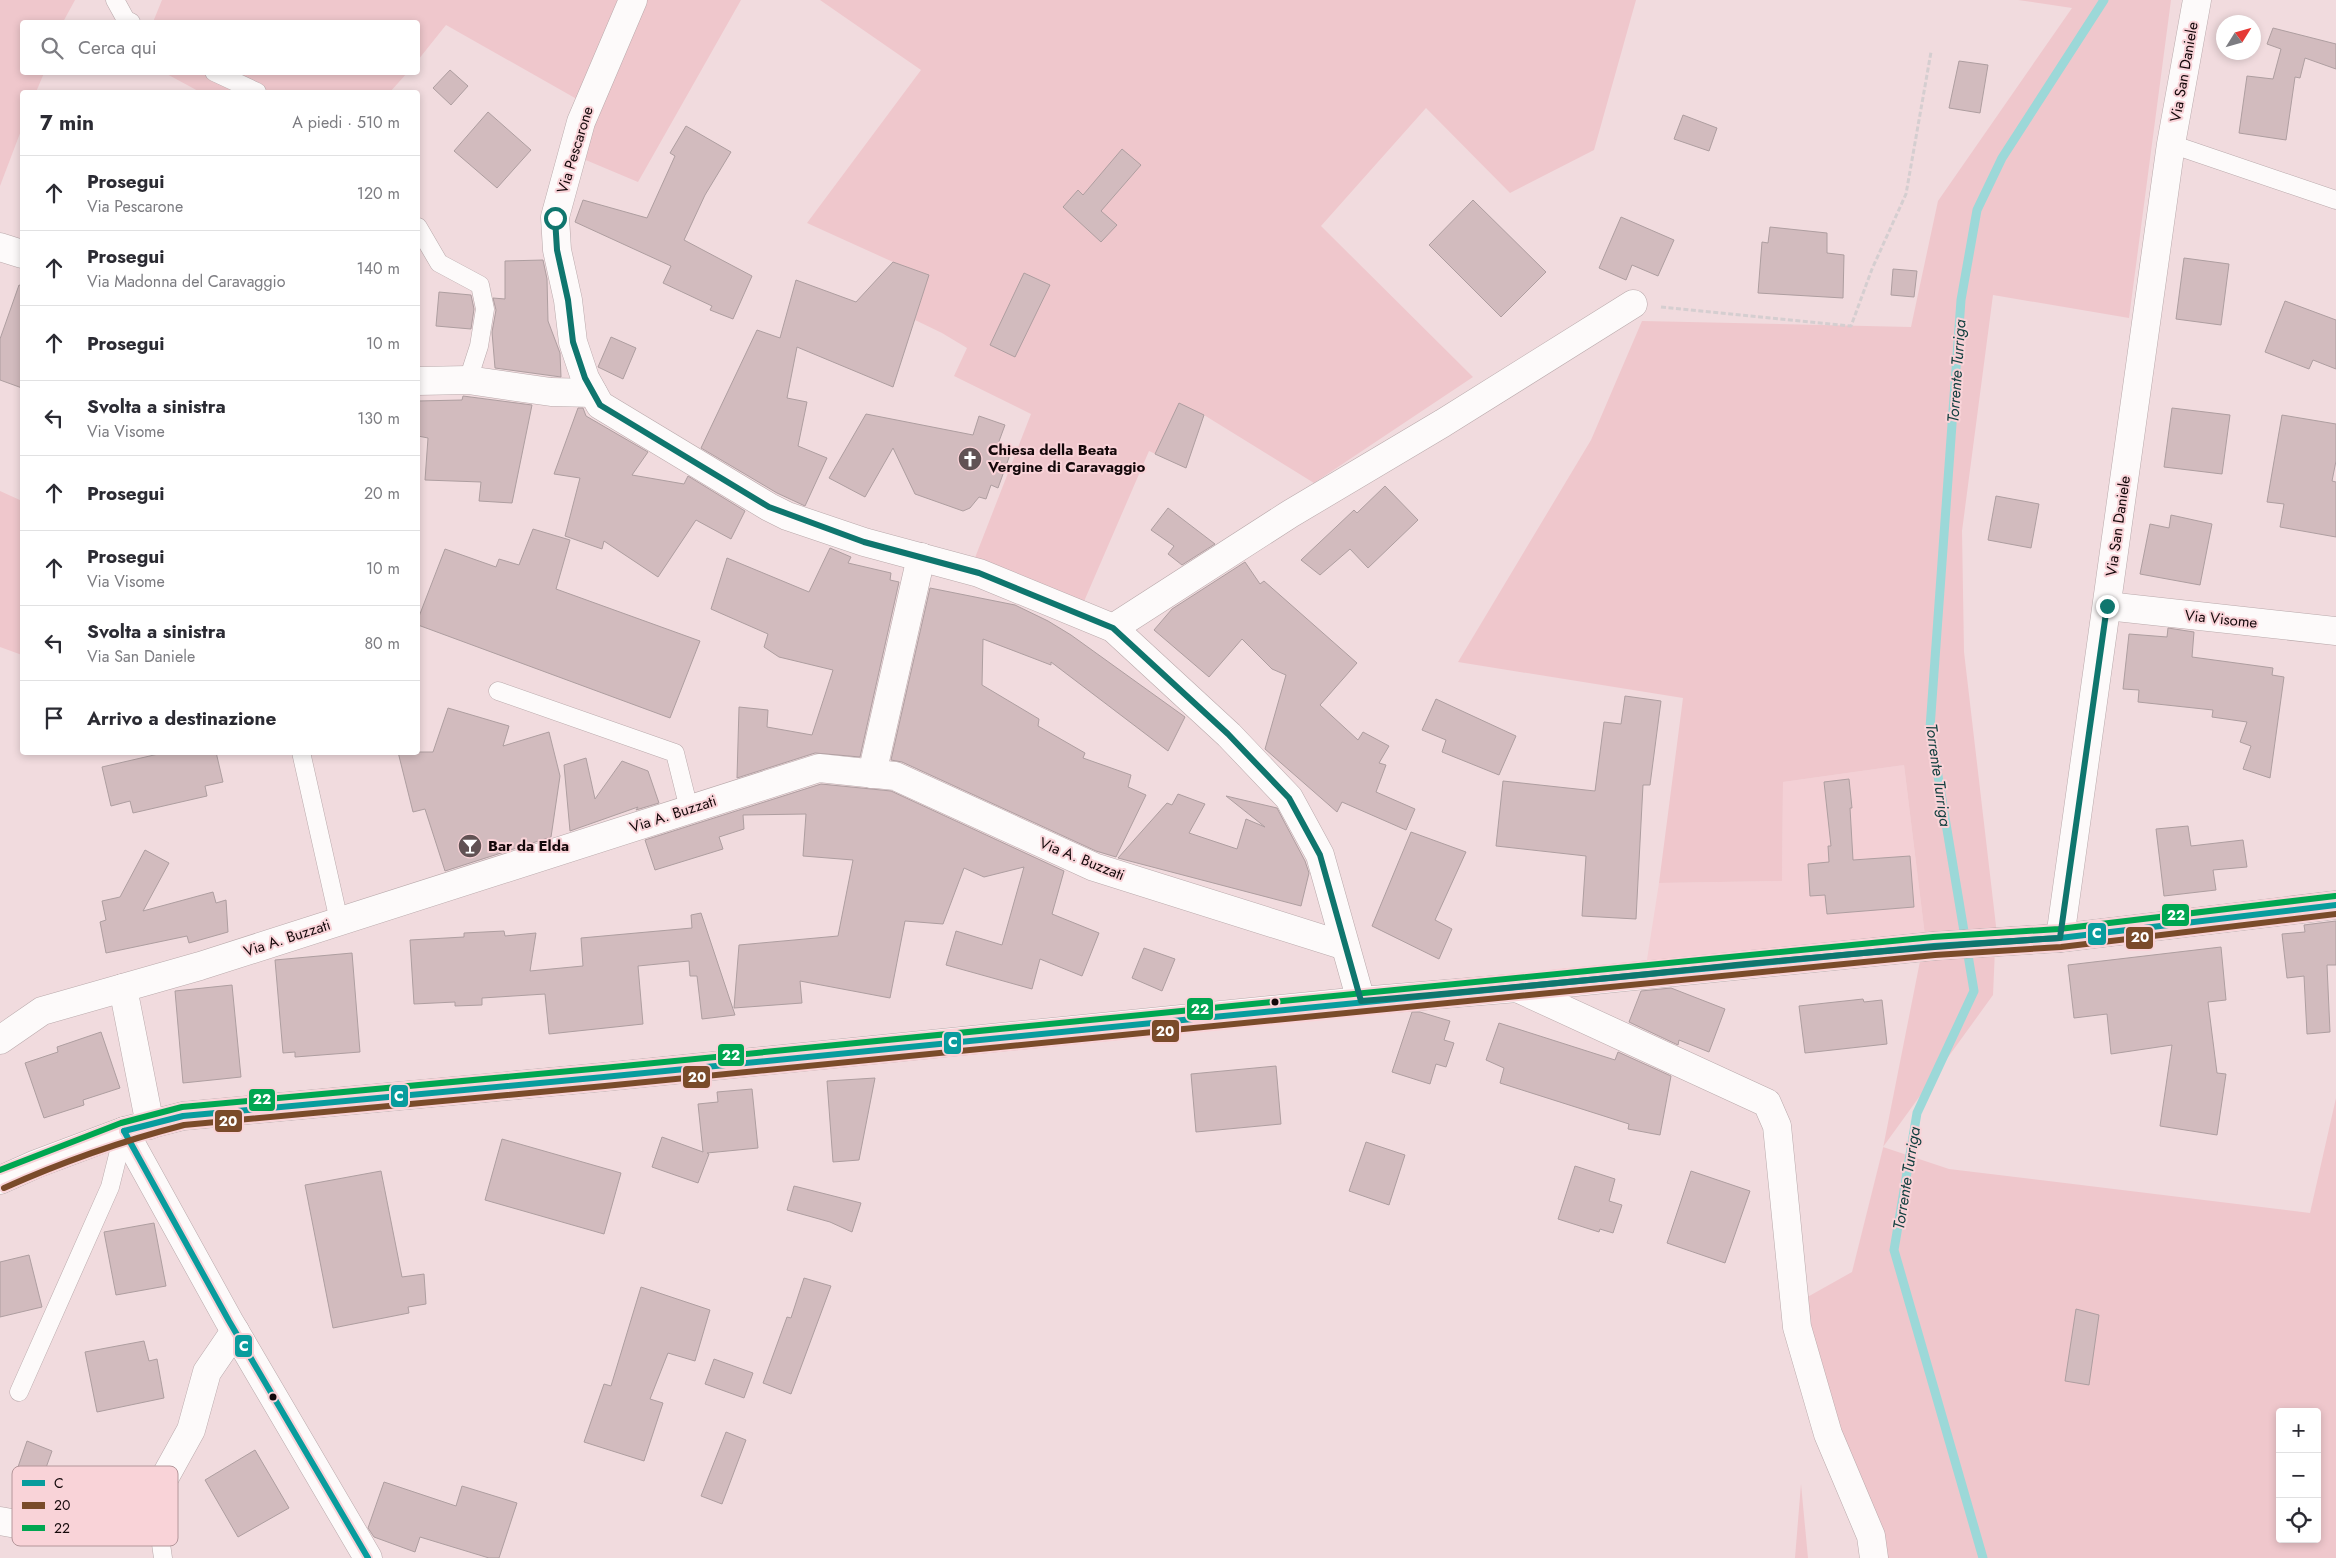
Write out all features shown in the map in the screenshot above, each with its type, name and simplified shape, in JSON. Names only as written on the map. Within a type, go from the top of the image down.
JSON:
[{"type":"street","name":"Via Pescarone","points":[[633,0],[581,122],[555,218],[557,250],[568,300],[573,342],[585,378],[600,405],[769,507],[830,530],[979,573],[1113,628]]},
{"type":"street","name":"Via San Daniele","points":[[2060,938],[2171,144],[2197,0]]},
{"type":"street","points":[[0,247],[20,253]]},
{"type":"street","points":[[1361,1001],[1320,855],[1289,798],[1228,734],[1113,628],[1290,514],[1443,423],[1633,304]]},
{"type":"street","points":[[420,381],[468,380],[551,392],[593,393]]},
{"type":"street","points":[[872,774],[908,554]]},
{"type":"street","name":"Via Visome","points":[[2107,606],[2336,631]]},
{"type":"street","name":"Via A. Buzzati","points":[[0,1040],[42,1011],[200,966],[819,768],[895,776],[1094,867],[1345,946]]},
{"type":"street","points":[[0,1180],[36,1164],[124,1131],[183,1116],[604,1078],[1361,1001],[1517,988],[1934,946],[2060,938],[2336,905]]},
{"type":"street","points":[[123,988],[150,1124]]},
{"type":"street","points":[[1517,988],[1767,1103],[1777,1126],[1797,1328],[1828,1434],[1871,1536],[1874,1558]]},
{"type":"street","points":[[124,1131],[235,1331],[368,1558]]},
{"type":"street","points":[[170,1466],[191,1430],[207,1372],[235,1331]]},
{"type":"lane","points":[[115,0],[126,20]]},
{"type":"lane","points":[[220,75],[253,90]]},
{"type":"lane","points":[[2171,144],[2336,200]]},
{"type":"lane","points":[[420,230],[439,263],[480,285],[485,309],[479,346],[468,380]]},
{"type":"lane","points":[[498,691],[675,753],[689,809]]},
{"type":"lane","points":[[302,755],[339,921]]},
{"type":"lane","points":[[19,1392],[110,1187],[124,1131]]},
{"type":"path","points":[[1633,304],[1851,326],[1872,269],[1906,194],[1931,52]]},
{"type":"shaded area","points":[[0,0],[75,0],[64,20],[20,20],[20,75],[43,75],[37,90],[20,90],[20,133],[0,186]]},
{"type":"shaded area","points":[[162,0],[741,0],[638,182],[562,150],[582,102],[446,25],[420,58],[420,20],[154,20]]},
{"type":"shaded area","points":[[820,0],[1636,0],[1594,150],[1510,193],[1426,108],[1321,226],[1473,377],[1314,483],[1204,415],[1186,468],[1149,451],[1082,606],[971,568],[1031,414],[954,376],[967,348],[915,320],[928,275],[893,262],[807,223],[921,70]]},
{"type":"shaded area","points":[[2018,0],[2171,0],[2129,318],[1993,295],[1962,531],[1964,652],[1996,926],[1993,995],[1883,1147],[1925,936],[1904,765],[1783,782],[1782,881],[1659,883],[1683,698],[1458,662],[1591,440],[1642,321],[1911,327],[1938,201],[2072,8]]},
{"type":"shaded area","points":[[169,75],[405,75],[392,90],[196,90]]},
{"type":"shaded area","points":[[0,491],[20,500],[20,654],[0,647]]},
{"type":"shaded area","points":[[1904,765],[1925,936],[1646,966],[1659,883],[1782,881],[1783,782]]},
{"type":"shaded area","points":[[2336,1098],[2336,1558],[1874,1558],[1795,1304],[1852,1272],[1883,1147],[1949,1169],[2310,1213]]},
{"type":"shaded area","points":[[1801,1484],[1808,1558],[1795,1558]]},
{"type":"building","points":[[2273,28],[2336,44],[2336,69],[2305,58],[2300,78],[2295,77],[2286,140],[2239,133],[2247,76],[2273,79],[2281,49],[2267,44]]},
{"type":"building","points":[[1959,61],[1988,65],[1980,113],[1949,108]]},
{"type":"building","points":[[450,70],[468,86],[451,105],[433,88]]},
{"type":"building","points":[[488,112],[531,150],[497,188],[454,151]]},
{"type":"building","points":[[1683,115],[1717,128],[1709,151],[1674,139]]},
{"type":"building","points":[[686,126],[731,152],[705,195],[684,240],[752,276],[733,319],[710,310],[712,306],[663,283],[671,266],[575,222],[583,200],[647,218],[675,156],[670,153]]},
{"type":"building","points":[[1122,149],[1141,165],[1101,211],[1117,225],[1101,242],[1063,207],[1078,190],[1083,195]]},
{"type":"building","points":[[1473,200],[1546,272],[1501,317],[1429,245]]},
{"type":"building","points":[[1621,217],[1674,240],[1658,276],[1632,265],[1626,280],[1599,268]]},
{"type":"building","points":[[1770,227],[1827,233],[1827,253],[1844,255],[1843,298],[1758,293],[1762,242],[1768,243]]},
{"type":"building","points":[[2184,258],[2229,264],[2221,325],[2176,319]]},
{"type":"building","points":[[543,260],[547,279],[548,321],[560,353],[561,377],[495,368],[492,332],[496,310],[493,298],[505,299],[505,261]]},
{"type":"building","points":[[893,262],[929,275],[893,387],[797,347],[787,398],[807,402],[798,446],[827,458],[805,506],[777,493],[701,448],[757,330],[780,338],[796,280],[856,302]]},
{"type":"building","points":[[1893,269],[1917,271],[1914,297],[1891,295]]},
{"type":"building","points":[[1024,273],[1050,285],[1015,357],[990,345]]},
{"type":"building","points":[[20,285],[20,387],[0,380],[0,339]]},
{"type":"building","points":[[439,292],[471,295],[474,309],[471,329],[436,326]]},
{"type":"building","points":[[2285,301],[2336,320],[2336,369],[2313,360],[2309,369],[2265,352]]},
{"type":"building","points":[[611,337],[636,348],[623,379],[598,367]]},
{"type":"building","points":[[463,396],[532,405],[512,503],[479,501],[481,482],[425,480],[428,438],[420,436],[420,401],[462,400]]},
{"type":"building","points":[[1179,403],[1204,415],[1186,468],[1155,454]]},
{"type":"building","points":[[578,408],[583,408],[586,416],[648,452],[632,475],[684,484],[688,476],[745,511],[731,539],[696,520],[658,577],[604,541],[602,549],[565,536],[580,478],[554,474]]},
{"type":"building","points":[[2172,408],[2230,415],[2222,474],[2164,467]]},
{"type":"building","points":[[866,414],[973,435],[979,416],[1005,425],[998,444],[1012,449],[998,488],[991,485],[986,499],[979,497],[970,508],[963,511],[915,494],[893,448],[865,497],[829,478]]},
{"type":"building","points":[[2282,415],[2336,424],[2336,461],[2332,481],[2336,482],[2336,537],[2280,527],[2284,504],[2267,502]]},
{"type":"building","points":[[1385,486],[1418,520],[1368,568],[1350,549],[1320,575],[1301,560],[1354,510],[1357,513]]},
{"type":"building","points":[[1996,496],[2039,504],[2031,548],[1988,540]]},
{"type":"building","points":[[1168,508],[1215,544],[1182,565],[1168,554],[1174,546],[1151,530]]},
{"type":"building","points":[[2171,515],[2212,524],[2200,585],[2140,574],[2150,524],[2169,528]]},
{"type":"building","points":[[533,529],[570,540],[556,589],[700,641],[670,718],[420,626],[420,614],[445,549],[496,567],[499,559],[519,565]]},
{"type":"building","points":[[830,548],[851,557],[848,563],[891,573],[890,580],[899,582],[860,757],[815,753],[737,778],[739,707],[768,710],[767,727],[812,735],[833,670],[779,657],[764,647],[768,634],[711,609],[727,558],[809,592]]},
{"type":"building","points":[[1245,562],[1260,584],[1264,581],[1357,663],[1320,705],[1358,740],[1363,732],[1389,746],[1379,763],[1386,765],[1376,792],[1415,809],[1406,830],[1342,802],[1337,812],[1265,749],[1286,675],[1272,669],[1242,639],[1209,677],[1154,630],[1172,609]]},
{"type":"building","points":[[930,588],[1015,605],[1048,621],[1071,635],[1185,717],[1168,751],[1051,662],[1051,665],[983,639],[982,685],[1039,719],[1038,726],[1085,753],[1083,758],[1131,775],[1128,787],[1146,795],[1116,857],[1096,851],[902,762],[891,760]]},
{"type":"building","points":[[2168,628],[2194,632],[2192,657],[2273,668],[2272,675],[2284,677],[2270,778],[2243,769],[2251,746],[2240,742],[2247,722],[2212,717],[2213,710],[2138,702],[2139,690],[2123,689],[2129,634],[2167,637]]},
{"type":"building","points":[[1625,696],[1661,701],[1650,785],[1643,785],[1636,919],[1582,916],[1586,856],[1496,846],[1503,781],[1595,791],[1604,722],[1621,724]]},
{"type":"building","points":[[1436,699],[1516,736],[1499,775],[1442,752],[1446,740],[1422,730]]},
{"type":"building","points":[[448,708],[509,726],[503,746],[549,732],[560,776],[551,837],[445,871],[425,809],[413,812],[399,755],[420,755],[420,752],[433,752]]},
{"type":"building","points":[[154,755],[217,755],[223,782],[205,786],[207,796],[133,813],[130,801],[111,806],[102,767]]},
{"type":"building","points":[[586,758],[595,799],[622,761],[648,771],[659,803],[636,810],[638,807],[570,831],[564,765]]},
{"type":"building","points":[[1849,779],[1852,808],[1850,808],[1853,860],[1910,856],[1914,907],[1827,914],[1825,895],[1810,896],[1808,864],[1829,862],[1828,846],[1831,846],[1824,782]]},
{"type":"building","points":[[821,784],[891,791],[1064,871],[1052,914],[1099,933],[1082,976],[1040,959],[1032,989],[946,965],[956,931],[1002,945],[1024,867],[984,877],[964,868],[943,924],[905,921],[890,998],[800,981],[802,1003],[734,1008],[739,945],[838,936],[853,860],[803,856],[806,814],[743,815],[744,829],[719,837],[723,849],[655,870],[645,840]]},
{"type":"building","points":[[1178,794],[1205,804],[1189,833],[1237,849],[1246,819],[1265,827],[1226,796],[1277,808],[1305,861],[1309,873],[1301,906],[1118,858],[1167,803],[1172,805]]},
{"type":"building","points":[[2188,826],[2191,846],[2243,840],[2247,867],[2213,870],[2216,890],[2164,896],[2156,829]]},
{"type":"building","points":[[1411,832],[1466,852],[1435,920],[1452,929],[1439,959],[1372,926]]},
{"type":"building","points":[[145,850],[169,863],[143,911],[213,892],[216,903],[226,900],[228,932],[189,943],[187,936],[106,953],[100,922],[106,920],[102,901],[120,897]]},
{"type":"building","points":[[701,913],[735,1015],[702,1019],[697,976],[690,976],[689,961],[638,966],[643,1024],[549,1034],[545,994],[482,998],[482,1005],[455,1006],[455,1002],[414,1004],[410,940],[464,937],[464,933],[504,931],[505,936],[536,933],[530,971],[583,966],[581,938],[692,928],[691,915]]},
{"type":"building","points":[[2336,921],[2336,965],[2327,965],[2330,1032],[2307,1034],[2304,976],[2287,978],[2282,934],[2305,932],[2304,925]]},
{"type":"building","points":[[2221,947],[2226,1000],[2208,1002],[2217,1073],[2226,1074],[2217,1135],[2160,1126],[2172,1045],[2111,1054],[2107,1014],[2074,1018],[2068,965]]},
{"type":"building","points":[[1144,948],[1175,959],[1162,991],[1132,978]]},
{"type":"building","points":[[352,953],[360,1052],[295,1057],[295,1052],[283,1053],[275,960]]},
{"type":"building","points":[[232,985],[241,1077],[183,1083],[175,991]]},
{"type":"building","points":[[1671,988],[1725,1009],[1709,1052],[1679,1040],[1678,1045],[1629,1022],[1641,991]]},
{"type":"building","points":[[1863,999],[1864,1002],[1882,1000],[1887,1044],[1805,1053],[1799,1006]]},
{"type":"building","points":[[1412,1012],[1420,1012],[1450,1021],[1444,1040],[1454,1043],[1446,1067],[1436,1064],[1430,1084],[1392,1072]]},
{"type":"building","points":[[1499,1023],[1615,1060],[1618,1052],[1671,1076],[1660,1135],[1628,1129],[1629,1124],[1500,1083],[1504,1068],[1486,1060]]},
{"type":"building","points":[[101,1032],[120,1088],[83,1100],[84,1105],[44,1118],[25,1063],[58,1052],[57,1047]]},
{"type":"building","points":[[1276,1066],[1281,1124],[1196,1132],[1191,1074]]},
{"type":"building","points":[[875,1078],[859,1160],[833,1162],[827,1081]]},
{"type":"building","points":[[752,1089],[758,1148],[707,1153],[709,1154],[698,1183],[652,1167],[662,1137],[703,1152],[698,1104],[718,1102],[717,1092]]},
{"type":"building","points":[[502,1139],[621,1173],[604,1234],[485,1200]]},
{"type":"building","points":[[1366,1142],[1405,1155],[1389,1205],[1349,1191]]},
{"type":"building","points":[[1575,1166],[1615,1179],[1609,1201],[1622,1205],[1613,1233],[1600,1229],[1599,1232],[1558,1219]]},
{"type":"building","points":[[381,1171],[402,1277],[424,1274],[426,1304],[408,1307],[409,1313],[333,1328],[305,1185]]},
{"type":"building","points":[[1691,1171],[1750,1191],[1725,1263],[1667,1243]]},
{"type":"building","points":[[794,1186],[861,1203],[852,1232],[830,1222],[787,1210]]},
{"type":"building","points":[[154,1223],[166,1286],[116,1295],[104,1232]]},
{"type":"building","points":[[29,1255],[42,1307],[0,1317],[0,1262]]},
{"type":"building","points":[[804,1278],[831,1286],[791,1394],[763,1383],[787,1317],[791,1318]]},
{"type":"building","points":[[641,1287],[710,1310],[695,1361],[668,1353],[650,1399],[663,1403],[644,1461],[584,1442],[604,1384],[611,1386]]},
{"type":"building","points":[[2076,1309],[2099,1315],[2089,1385],[2065,1381]]},
{"type":"building","points":[[144,1341],[149,1361],[157,1359],[164,1398],[97,1412],[85,1352]]},
{"type":"building","points":[[714,1359],[753,1373],[744,1398],[705,1384]]},
{"type":"building","points":[[726,1432],[746,1440],[722,1504],[701,1496]]},
{"type":"building","points":[[27,1441],[52,1451],[47,1466],[18,1466]]},
{"type":"building","points":[[255,1450],[289,1508],[238,1537],[205,1480]]},
{"type":"building","points":[[384,1482],[456,1506],[462,1486],[517,1503],[499,1558],[489,1558],[420,1537],[415,1552],[374,1537],[368,1528]]},
{"type":"waterway","name":"Torrente Turriga","points":[[1983,1558],[1894,1250],[1917,1113],[1974,991],[1930,728],[1961,300],[1977,210],[2002,158],[2104,0]]},
{"type":"transit line","name":"22","points":[[0,1170],[121,1123],[182,1107],[603,1068],[1933,937],[2059,929],[2335,896]]},
{"type":"transit line","name":"C","points":[[124,1131],[183,1116],[604,1077],[1934,946],[2060,938],[2336,905]]},
{"type":"transit line","name":"20","points":[[4,1188],[92,1153],[184,1125],[605,1086],[1935,955],[2061,947],[2336,914]]},
{"type":"transit line","name":"C","points":[[124,1131],[229,1321],[368,1558]]},
{"type":"place","name":"Chiesa della Beata Vergine di Caravaggio","points":[[970,459]]},
{"type":"place","name":"Bar da Elda","points":[[470,846]]},
{"type":"route","points":[[555,218],[557,250],[568,300],[573,342],[585,378],[600,405],[769,507],[788,516],[864,542],[979,573],[1113,628],[1228,734],[1289,798],[1320,855],[1361,1001],[1517,988],[1934,946],[2060,938],[2107,606]]}]
